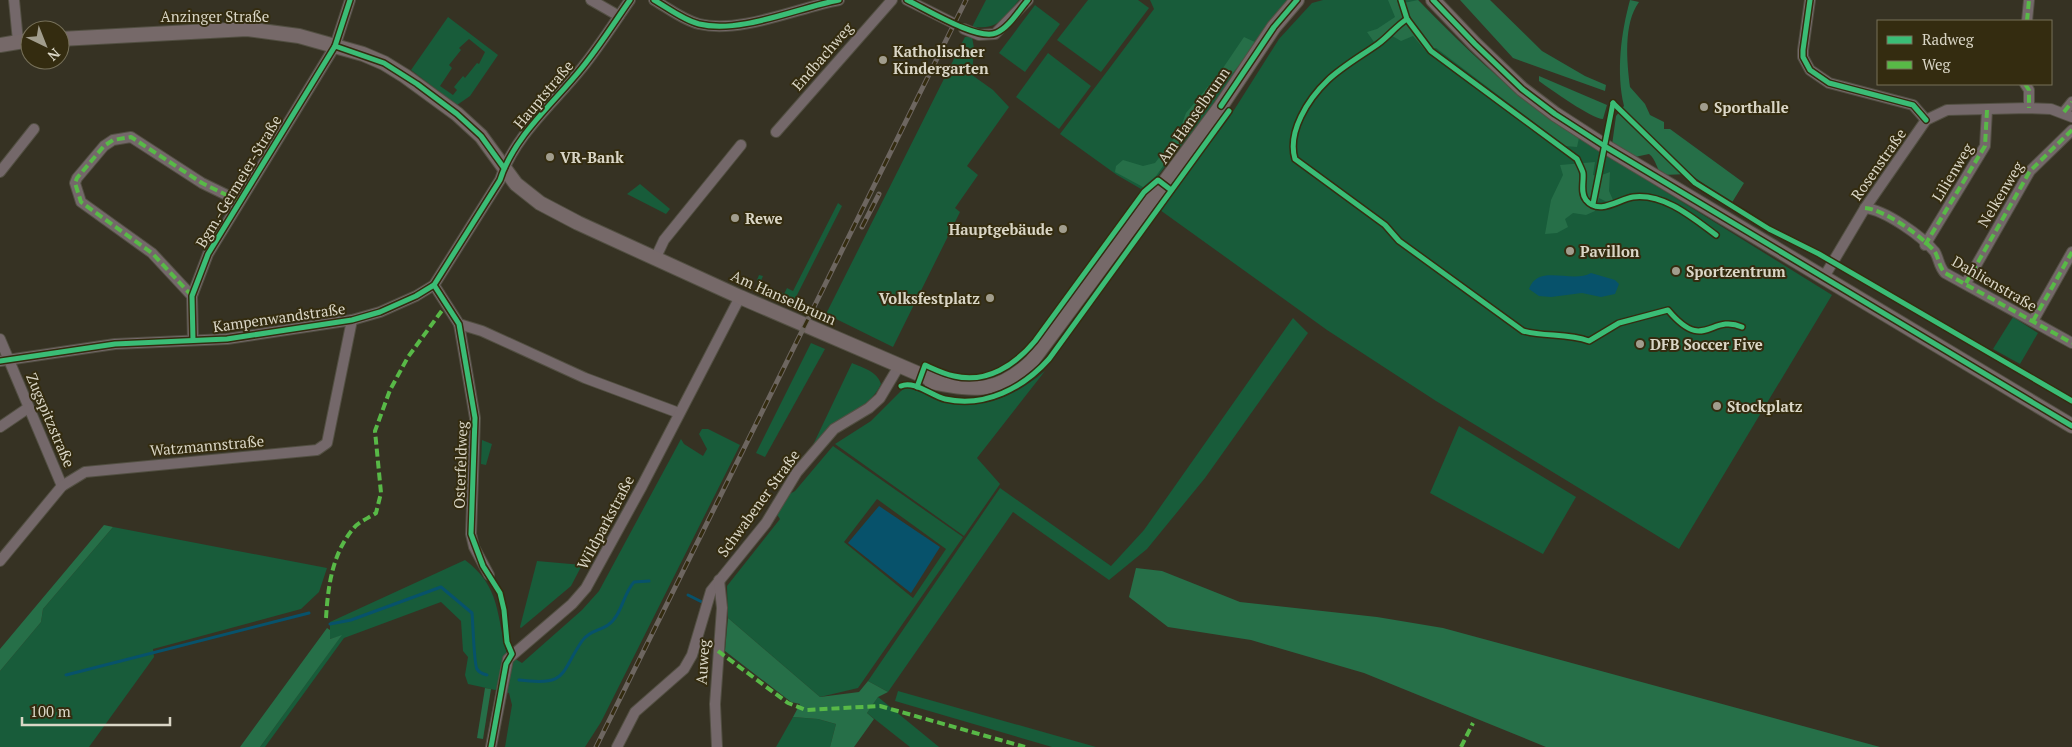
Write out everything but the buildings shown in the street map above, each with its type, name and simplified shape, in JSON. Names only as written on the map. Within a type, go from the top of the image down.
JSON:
[{"type":"street","points":[[14,0],[20,25]]},
{"type":"street","name":"Bgm.-Germeier-Straße","points":[[193,340],[192,296],[208,254],[335,46],[350,0]]},
{"type":"street","points":[[591,0],[619,16]]},
{"type":"street","name":"Hauptstraße","points":[[434,285],[500,180],[504,168],[518,144],[581,69],[630,0]]},
{"type":"street","name":"Endbachweg","points":[[654,0],[697,24],[716,26],[736,25],[839,0]]},
{"type":"street","name":"Endbachweg","points":[[776,132],[892,0]]},
{"type":"street","points":[[907,0],[951,22]]},
{"type":"street","points":[[964,28],[979,35],[995,34],[1028,0]]},
{"type":"street","name":"Am Hanselbrunn","points":[[504,168],[516,184],[540,203],[578,223],[740,297],[899,366],[919,379],[967,388],[993,385],[1018,373],[1032,362],[1221,106],[1274,28],[1297,0]]},
{"type":"street","points":[[1433,0],[1508,77],[1556,114],[1606,147],[2072,426]]},
{"type":"street","points":[[1810,0],[1803,58],[1810,70],[1829,83],[1913,106],[1926,120],[1947,110],[2029,108],[2068,115],[2072,102]]},
{"type":"street","points":[[2027,20],[2029,0]]},
{"type":"street","name":"Anzinger Straße","points":[[70,38],[247,29],[299,36],[335,46],[384,63],[411,80],[457,114],[481,136],[504,168]]},
{"type":"street","points":[[0,45],[20,42]]},
{"type":"street","points":[[2026,85],[2029,90],[2029,108]]},
{"type":"street","name":"Lilienweg","points":[[1926,245],[1985,146],[1986,110]]},
{"type":"street","name":"Rosenstraße","points":[[1824,277],[1865,208],[1926,120]]},
{"type":"street","points":[[0,172],[34,129]]},
{"type":"street","name":"Nelkenweg","points":[[1966,283],[2030,171],[2072,130]]},
{"type":"street","points":[[192,296],[152,254],[81,202],[75,183],[77,178],[104,146],[113,140],[131,137],[202,183],[239,201]]},
{"type":"street","points":[[656,257],[664,240],[741,145]]},
{"type":"street","name":"Dahlienstraße","points":[[1865,208],[1876,209],[1911,231],[1935,253],[1939,267],[1945,274],[1966,283],[2072,343]]},
{"type":"street","points":[[2033,321],[2072,252]]},
{"type":"street","points":[[434,285],[459,324],[482,330],[585,378],[679,413]]},
{"type":"street","name":"Kampenwandstraße","points":[[5,360],[115,344],[226,339],[352,320],[391,308],[434,285]]},
{"type":"street","name":"Wildparkstraße","points":[[491,747],[508,659],[581,596],[638,494],[740,297]]},
{"type":"street","name":"Watzmannstraße","points":[[0,561],[62,486],[75,476],[97,469],[323,448],[327,443],[352,320]]},
{"type":"street","name":"Osterfeldweg","points":[[459,324],[475,418],[471,534],[474,547],[489,575]]},
{"type":"street","name":"Zugspitzstraße","points":[[0,338],[5,360],[62,486]]},
{"type":"street","name":"Schwabener Straße","points":[[617,747],[634,712],[684,669],[692,655],[711,591],[766,523],[786,488],[821,442],[834,429],[869,408],[880,398],[899,366]]},
{"type":"street","points":[[0,427],[28,408]]},
{"type":"street","name":"Auweg","points":[[717,747],[714,704],[722,608],[719,580]]},
{"type":"green space","points":[[986,0],[1019,0],[995,24],[972,27]]},
{"type":"green space","points":[[1088,0],[1138,0],[1149,8],[1101,72],[1057,40]]},
{"type":"green space","points":[[1150,0],[1291,0],[1221,95],[1157,177],[1141,189],[1117,175],[1060,134],[1154,9]]},
{"type":"green space","points":[[1323,0],[1418,0],[1467,51],[1545,117],[1832,295],[1679,549],[1436,401],[1327,330],[1160,210],[1229,118],[1279,39],[1312,3]]},
{"type":"green space","points":[[1388,0],[1397,0],[1399,4],[1418,0],[1495,74],[1536,108],[1579,138],[1577,147],[1565,146],[1436,48],[1425,50],[1413,36],[1401,41],[1387,33],[1374,42],[1367,32],[1377,29],[1395,17]]},
{"type":"green space","points":[[1460,0],[1490,0],[1542,51],[1585,76],[1606,85],[1605,91],[1513,58]]},
{"type":"green space","points":[[1630,0],[1639,2],[1630,21],[1628,32],[1627,55],[1630,87],[1645,104],[1650,115],[1664,122],[1664,129],[1670,129],[1744,183],[1731,204],[1690,174],[1662,175],[1649,154],[1635,157],[1612,145],[1616,116],[1624,106],[1620,66],[1624,26]]},
{"type":"green space","points":[[1035,5],[1060,24],[1025,72],[999,53]]},
{"type":"green space","points":[[448,17],[498,55],[470,96],[457,105],[411,70]],"holes":[[[469,39],[485,52],[479,64],[477,63],[465,78],[463,76],[454,87],[457,90],[453,95],[440,86],[452,68],[449,65],[461,50],[459,48]]]},
{"type":"green space","points":[[965,37],[972,37],[974,48],[972,75],[993,90],[1009,107],[967,166],[978,175],[955,208],[960,212],[893,347],[826,314]]},
{"type":"green space","points":[[1244,37],[1257,43],[1203,110],[1156,176],[1143,187],[1115,172],[1116,166],[1123,160],[1143,166],[1155,163],[1179,132],[1186,113],[1221,71]]},
{"type":"green space","points":[[1048,53],[1091,86],[1059,129],[1016,97]]},
{"type":"green space","points":[[1539,76],[1607,105],[1603,119],[1590,114],[1561,97],[1539,81]]},
{"type":"green space","points":[[1595,162],[1593,175],[1599,176],[1610,172],[1609,191],[1613,200],[1607,202],[1599,198],[1595,211],[1586,215],[1573,213],[1565,219],[1568,227],[1557,233],[1545,234],[1551,200],[1563,175],[1560,165]]},
{"type":"green space","points":[[640,184],[670,209],[666,214],[627,194]]},
{"type":"green space","points":[[838,203],[842,206],[794,301],[758,287],[757,280],[759,275],[763,276],[760,283],[784,294],[787,288],[793,291]]},
{"type":"green space","points":[[2013,317],[2038,333],[2020,364],[1993,349]]},
{"type":"green space","points":[[1293,318],[1308,333],[1205,478],[1147,549],[1109,580],[1013,512],[888,692],[868,681],[1000,488],[1111,566],[1144,530]]},
{"type":"green space","points":[[811,343],[825,349],[765,457],[756,453]]},
{"type":"green space","points":[[852,363],[873,373],[881,384],[866,403],[830,428],[813,445]]},
{"type":"green space","points":[[1045,371],[977,458],[1000,484],[964,536],[835,444],[871,421],[904,388],[910,388],[947,401],[980,403],[996,400],[1012,393]]},
{"type":"green space","points":[[1459,426],[1576,497],[1543,554],[1430,493]]},
{"type":"green space","points":[[702,429],[708,429],[740,445],[601,722],[585,747],[505,747],[512,705],[509,693],[468,684],[465,675],[468,657],[463,651],[461,621],[441,602],[344,638],[265,747],[260,747],[341,636],[330,639],[330,622],[465,560],[477,570],[491,591],[507,654],[522,663],[582,610],[599,591],[681,439],[684,444],[703,456],[707,449],[699,434]]},
{"type":"green space","points":[[482,440],[492,444],[486,465],[481,464]]},
{"type":"green space","points":[[833,446],[963,537],[858,688],[820,697],[728,618],[727,586],[780,519],[776,513],[788,495],[795,491]],"holes":[[[877,499],[946,549],[913,598],[844,542]]]},
{"type":"green space","points":[[104,525],[113,527],[43,609],[41,622],[0,671],[0,649]]},
{"type":"green space","points":[[113,527],[327,568],[319,592],[301,609],[153,649],[154,657],[89,747],[0,747],[0,671],[41,622],[43,609]]},
{"type":"green space","points":[[537,561],[582,565],[571,586],[521,628],[520,627]]},
{"type":"green space","points":[[1136,568],[1162,571],[1240,602],[1377,617],[1443,628],[1880,747],[1546,747],[1364,673],[1251,640],[1168,627],[1129,597]]},
{"type":"green space","points":[[728,618],[820,697],[859,692],[868,681],[888,692],[878,697],[867,713],[874,719],[854,747],[830,747],[836,724],[818,719],[793,717],[800,704],[791,702],[725,651]]},
{"type":"green space","points":[[327,628],[330,630],[330,639],[342,635],[260,747],[240,747]]},
{"type":"green space","points":[[485,688],[491,689],[483,739],[477,738]]},
{"type":"green space","points":[[898,691],[1096,747],[1052,747],[895,701]]},
{"type":"green space","points":[[878,697],[939,747],[910,747],[867,713]]},
{"type":"green space","points":[[793,717],[818,719],[836,724],[830,747],[776,747]]},
{"type":"water","points":[[1591,273],[1615,280],[1619,284],[1615,294],[1601,297],[1582,293],[1551,297],[1539,296],[1529,289],[1533,281],[1540,277],[1548,275],[1583,276]]},
{"type":"water","points":[[879,506],[940,547],[911,593],[848,543]]},
{"type":"waterway","points":[[519,680],[546,681],[560,676],[582,641],[591,633],[613,621],[634,582],[649,581]]},
{"type":"waterway","points":[[330,624],[351,620],[441,587],[472,613],[476,666],[479,671],[487,675]]},
{"type":"waterway","points":[[688,595],[702,602]]},
{"type":"waterway","points":[[66,675],[309,613]]},
{"type":"railway","points":[[596,747],[966,0]]},
{"type":"railway","points":[[862,227],[879,194]]},
{"type":"marked path","points":[[2027,20],[2029,0]]},
{"type":"marked path","points":[[2026,85],[2029,90],[2029,108]]},
{"type":"marked path","points":[[2064,112],[2072,102]]},
{"type":"marked path","points":[[1925,245],[1985,146],[1987,110]]},
{"type":"marked path","points":[[1966,283],[2030,171],[2072,130]]},
{"type":"marked path","points":[[192,296],[152,253],[81,202],[75,183],[77,178],[104,146],[113,140],[131,137],[202,183],[239,201]]},
{"type":"marked path","points":[[1865,208],[1883,213],[1921,239],[1935,252],[1945,273],[2072,343]]},
{"type":"marked path","points":[[2033,321],[2072,252]]},
{"type":"marked path","points":[[326,618],[332,571],[340,549],[355,527],[376,513],[381,493],[375,431],[390,390],[408,357],[446,305]]},
{"type":"marked path","points":[[718,651],[788,703],[806,710],[880,706],[1025,747]]},
{"type":"marked path","points":[[1461,747],[1473,723]]},
{"type":"cycle path","points":[[193,340],[192,296],[208,254],[335,46],[350,0]]},
{"type":"cycle path","points":[[0,361],[115,344],[227,339],[352,320],[380,312],[416,296],[434,285],[500,180],[506,164],[524,135],[588,61],[630,0]]},
{"type":"cycle path","points":[[654,0],[687,20],[715,26],[750,23],[839,0]]},
{"type":"cycle path","points":[[907,0],[965,28],[988,34],[1001,31],[1028,0]]},
{"type":"cycle path","points":[[1221,106],[1274,27],[1297,0]]},
{"type":"cycle path","points":[[1401,0],[1407,19],[1431,51],[1577,159],[1583,173],[1583,194],[1591,205],[1603,207],[1633,197],[1656,199],[1678,208],[1716,235]]},
{"type":"cycle path","points":[[1433,0],[1522,89],[1555,114],[1606,147],[2072,426]]},
{"type":"cycle path","points":[[1810,0],[1803,50],[1803,57],[1810,70],[1829,83],[1913,105],[1926,120]]},
{"type":"cycle path","points":[[1407,19],[1386,38],[1334,75],[1313,97],[1301,116],[1297,127],[1293,149],[1295,159],[1385,225],[1399,241],[1523,331],[1573,337],[1589,341],[1619,323],[1668,310],[1680,323],[1699,331],[1731,324],[1742,327]]},
{"type":"cycle path","points":[[335,46],[384,63],[417,84],[457,114],[481,136],[504,168]]},
{"type":"cycle path","points":[[1613,103],[1695,183],[1769,229],[1819,254],[2072,401]]},
{"type":"cycle path","points":[[1593,204],[1613,103]]},
{"type":"cycle path","points":[[901,386],[912,385],[945,399],[974,401],[989,398],[1015,387],[1039,369],[1049,359],[1229,111]]},
{"type":"cycle path","points":[[917,387],[925,365],[943,373],[966,378],[989,375],[1019,358],[1035,341],[1144,192],[1158,180],[1171,190]]},
{"type":"cycle path","points":[[434,285],[459,324],[475,418],[471,534],[483,566],[500,593],[504,610],[507,642],[512,654],[506,664],[491,747]]},
{"type":"place","name":"Katholischer Kindergarten","points":[[883,60]]},
{"type":"place","name":"Sporthalle","points":[[1704,107]]},
{"type":"place","name":"VR-Bank","points":[[550,157]]},
{"type":"place","name":"Rewe","points":[[735,218]]},
{"type":"place","name":"Hauptgebäude","points":[[1063,229]]},
{"type":"place","name":"Pavillon","points":[[1570,251]]},
{"type":"place","name":"Sportzentrum","points":[[1676,271]]},
{"type":"place","name":"Volksfestplatz","points":[[990,298]]},
{"type":"place","name":"DFB Soccer Five","points":[[1640,344]]},
{"type":"place","name":"Stockplatz","points":[[1717,406]]}]
